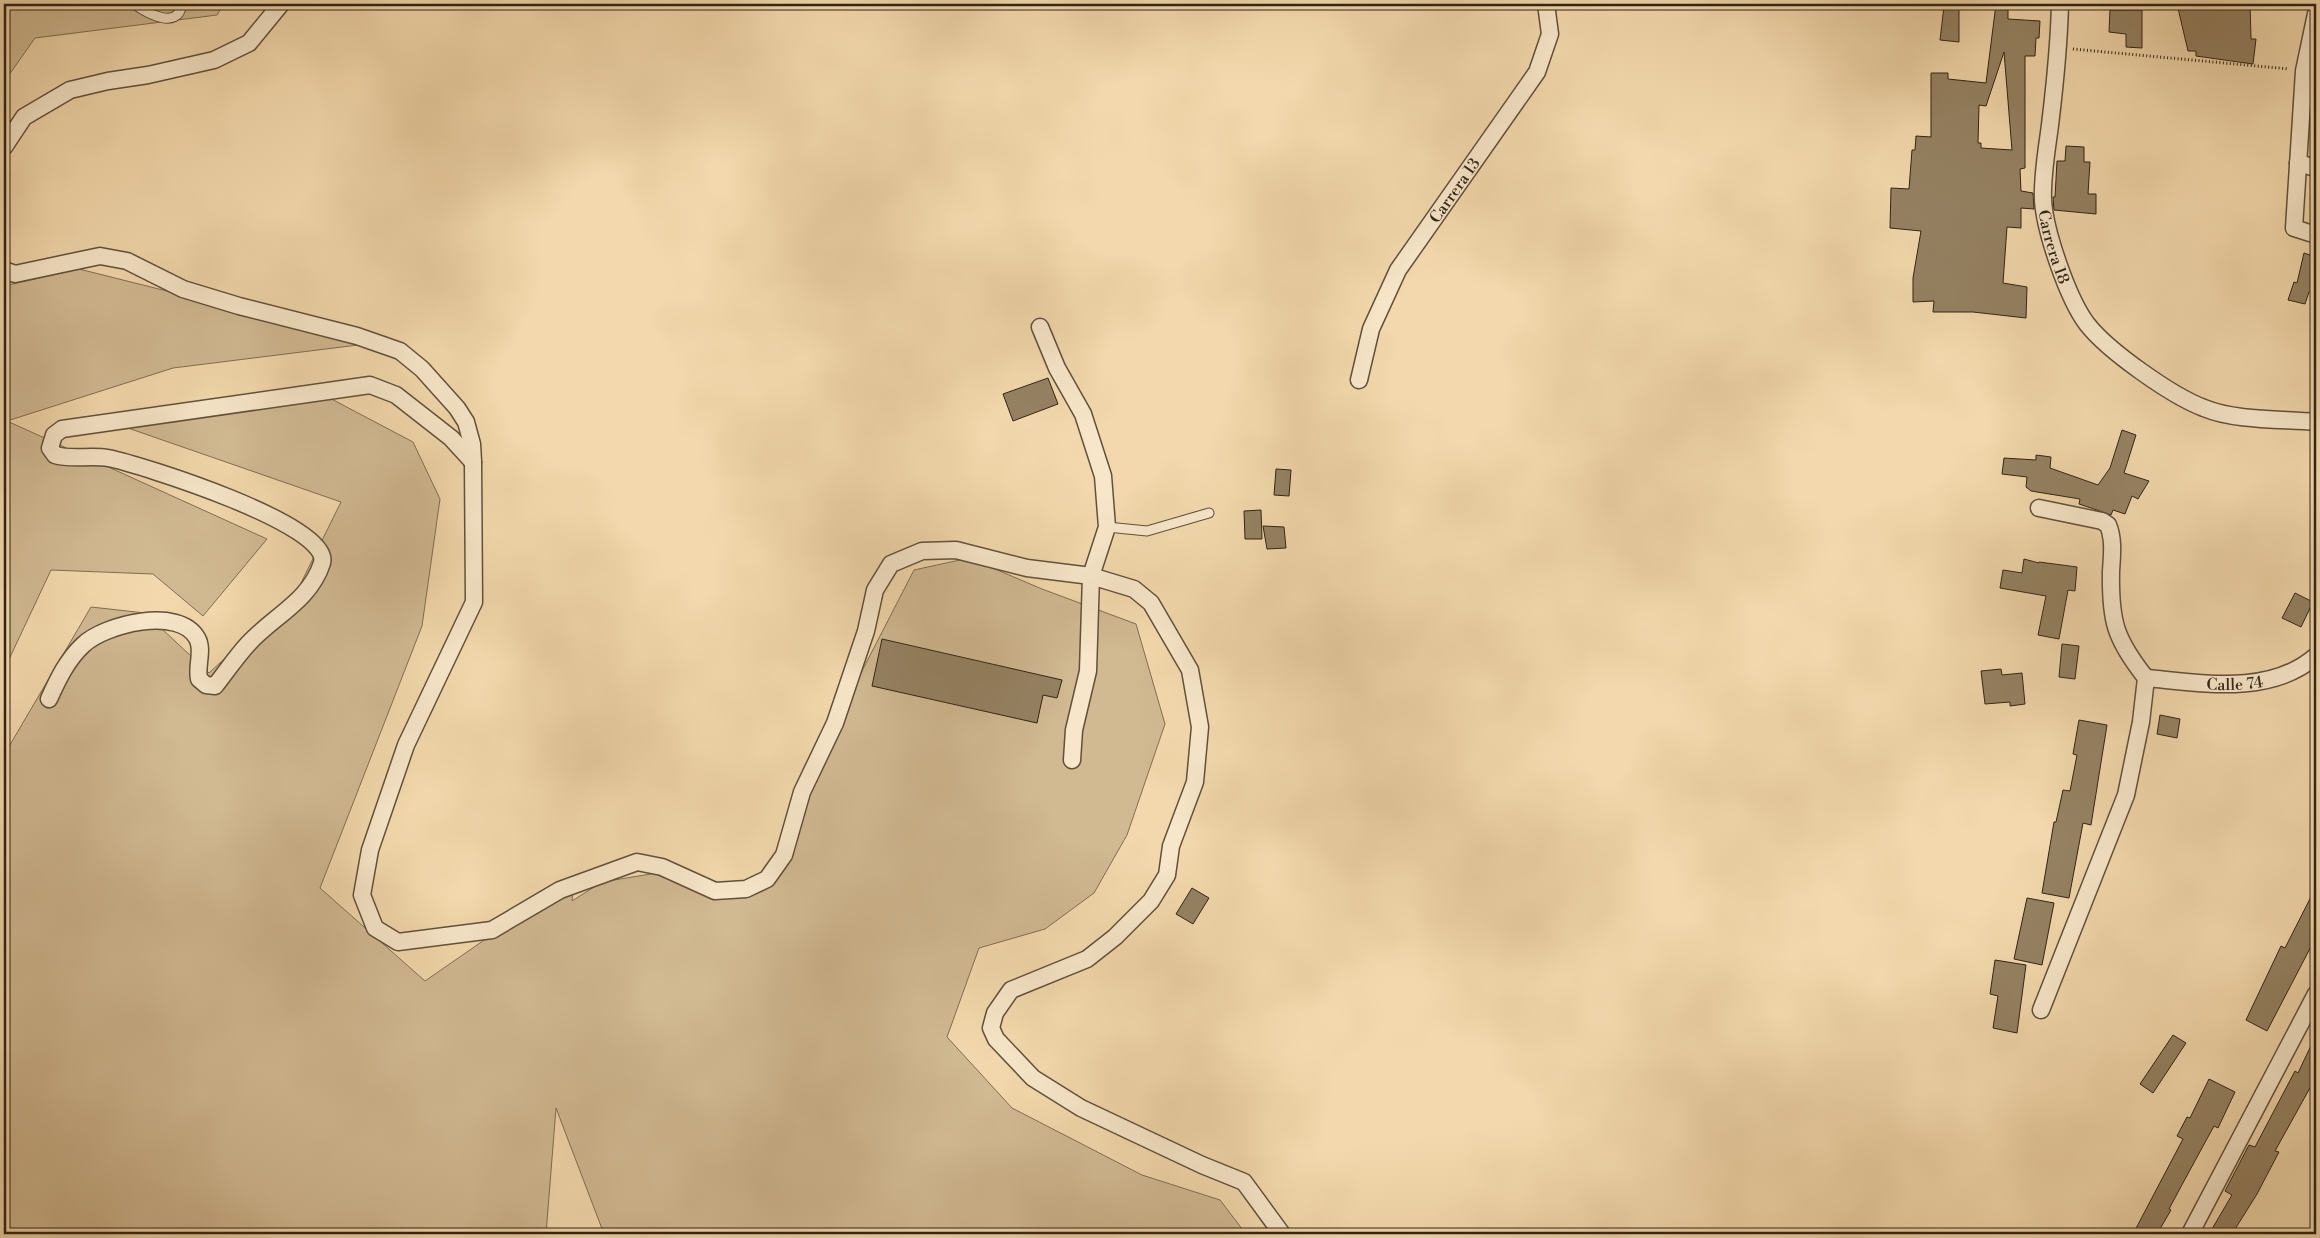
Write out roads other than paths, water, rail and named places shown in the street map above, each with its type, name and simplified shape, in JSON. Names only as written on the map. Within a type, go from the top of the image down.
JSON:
[{"type":"street","points":[[4,147],[24,117],[70,90],[108,81],[148,76],[214,60],[249,43],[280,4]]},
{"type":"street","name":"Carrera 13","points":[[1359,380],[1371,329],[1398,270],[1537,72],[1550,34],[1546,4]]},
{"type":"street","name":"Carrera 18","points":[[2060,4],[2059,48],[2043,199],[2045,215],[2070,292],[2087,324],[2124,359],[2183,398],[2204,408],[2220,412],[2316,422]]},
{"type":"street","points":[[2316,21],[2304,71],[2310,96],[2298,163],[2294,228],[2316,235]]},
{"type":"street","points":[[2298,163],[2316,168]]},
{"type":"street","points":[[4,270],[15,274],[100,256],[127,262],[183,289],[239,306],[357,336],[400,352],[422,369],[457,408],[466,422],[472,444],[473,462],[474,602],[406,746],[370,850],[362,895],[376,928],[398,942],[492,930],[560,890],[637,862],[662,867],[715,891],[746,889],[767,879],[784,855],[802,792],[835,723],[866,631],[875,590],[891,564],[922,551],[956,550],[1027,568],[1091,576],[1134,589],[1151,603],[1190,670],[1200,727],[1195,782],[1171,846],[1167,875],[1151,901],[1115,937],[1087,959],[1011,990],[995,1013],[991,1028],[996,1039],[1033,1078],[1081,1108],[1202,1166],[1244,1182],[1282,1234]]},
{"type":"street","points":[[1040,326],[1057,368],[1083,414],[1103,476],[1107,527],[1091,576],[1088,671],[1074,730],[1072,760]]},
{"type":"street","points":[[49,699],[63,668],[84,644],[109,630],[123,625],[148,621],[174,621],[185,625],[192,631],[198,639],[200,650],[199,679],[206,685],[215,686],[249,642],[295,604],[318,572],[322,562],[321,552],[302,533],[286,523],[239,502],[157,473],[107,458],[55,455],[50,448],[51,439],[62,429],[370,385],[396,395],[451,438],[473,462]]},
{"type":"street","points":[[2039,508],[2102,521],[2108,525],[2112,544],[2110,597],[2114,625],[2128,655],[2146,678],[2141,722],[2126,794],[2041,1010]]},
{"type":"street","name":"Calle 74","points":[[2146,678],[2222,684],[2255,683],[2304,666],[2316,656]]},
{"type":"street","points":[[2191,1232],[2316,994]]},
{"type":"lane","points":[[4,6],[10,4]]},
{"type":"lane","points":[[134,4],[156,16],[167,19],[175,16],[181,10],[182,4]]},
{"type":"lane","points":[[1107,527],[1147,531],[1209,513]]}]
